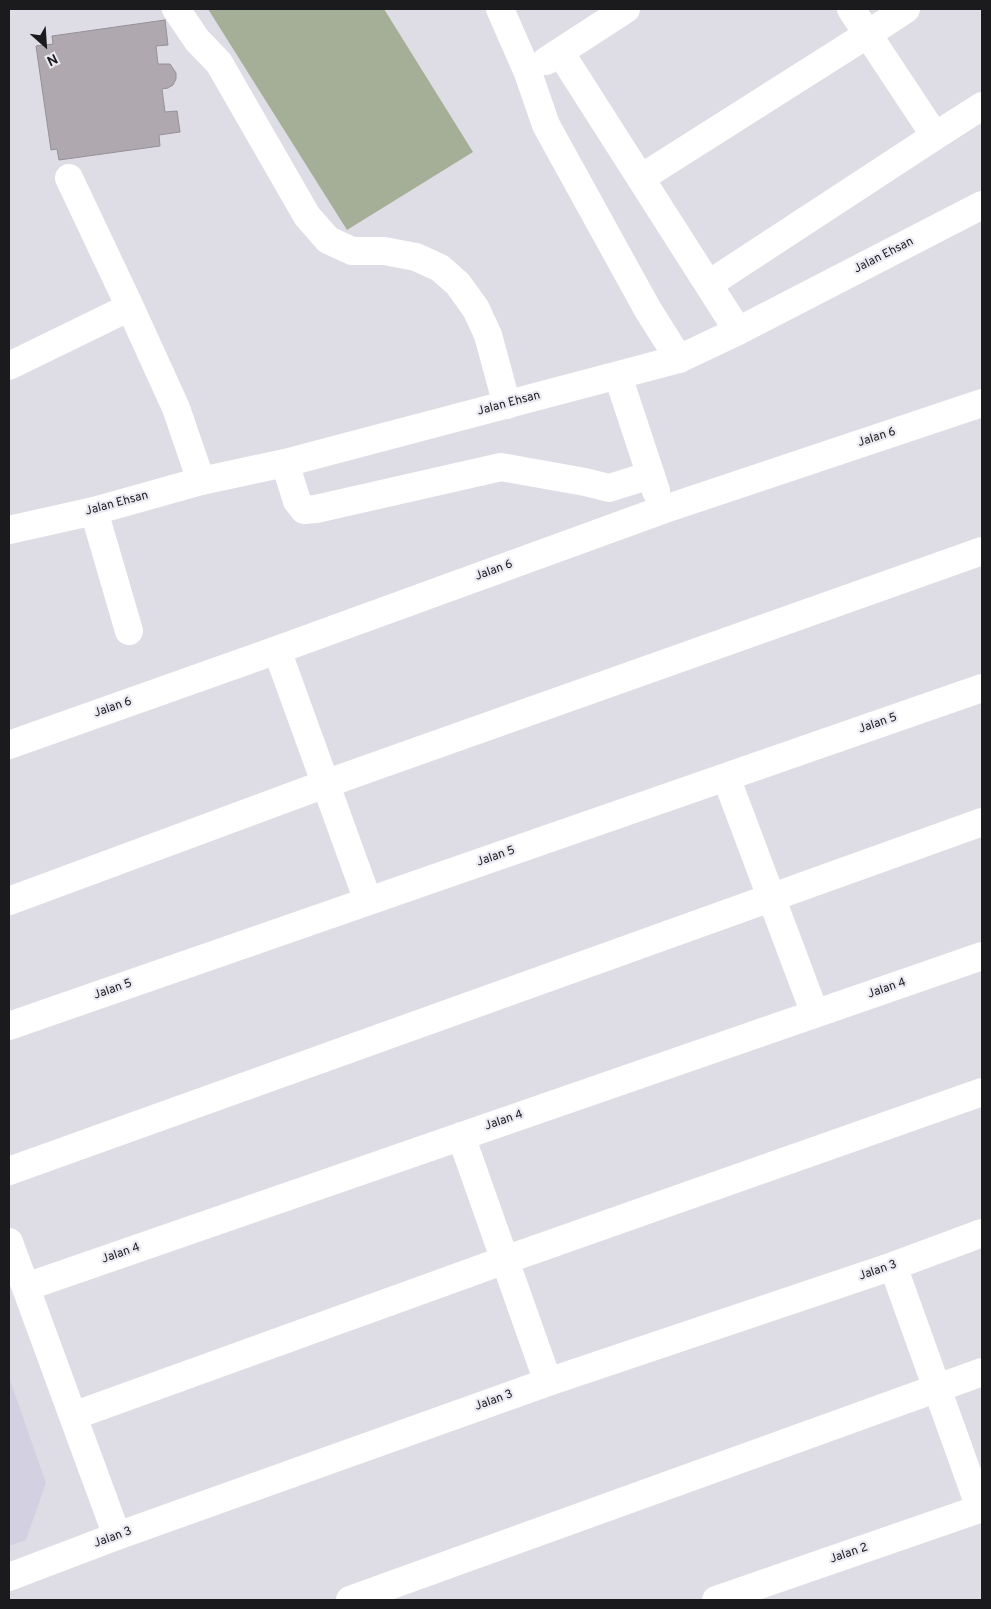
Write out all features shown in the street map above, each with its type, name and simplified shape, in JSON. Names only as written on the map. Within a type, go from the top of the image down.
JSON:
[{"type":"street","points":[[176,9],[197,40],[219,63],[307,216],[328,240],[352,251],[384,251],[416,257],[440,268],[458,284],[476,308],[488,335],[507,405]]},
{"type":"street","points":[[500,9],[528,72],[546,125],[648,310],[679,359]]},
{"type":"street","points":[[528,72],[626,9]]},
{"type":"street","points":[[851,9],[934,136]]},
{"type":"street","points":[[641,178],[906,9]]},
{"type":"street","points":[[560,52],[738,331]]},
{"type":"street","points":[[709,284],[982,106]]},
{"type":"street","points":[[69,178],[176,408],[201,481]]},
{"type":"street","name":"Jalan Ehsan","points":[[9,530],[94,511],[201,481],[286,463],[679,359],[738,331],[982,205]]},
{"type":"street","points":[[9,366],[130,307]]},
{"type":"street","points":[[618,376],[662,510]]},
{"type":"street","name":"Jalan 6","points":[[9,745],[662,510],[982,403]]},
{"type":"street","points":[[286,463],[297,501],[304,510],[501,467],[609,488],[650,475]]},
{"type":"street","points":[[94,511],[129,631]]},
{"type":"street","points":[[9,901],[326,784],[982,551]]},
{"type":"street","points":[[277,650],[368,902]]},
{"type":"street","name":"Jalan 5","points":[[9,1026],[982,688]]},
{"type":"street","points":[[726,777],[815,1014]]},
{"type":"street","points":[[9,1170],[982,822]]},
{"type":"street","name":"Jalan 4","points":[[26,1287],[982,956]]},
{"type":"street","points":[[73,1416],[505,1260],[982,1092]]},
{"type":"street","points":[[461,1136],[548,1382]]},
{"type":"street","name":"Jalan 3","points":[[9,1576],[548,1382],[893,1266],[982,1233]]},
{"type":"street","points":[[9,1242],[117,1536]]},
{"type":"street","points":[[893,1266],[981,1508]]},
{"type":"street","points":[[350,1600],[982,1372]]},
{"type":"street","name":"Jalan 2","points":[[716,1600],[981,1508]]},
{"type":"shaded area","points":[[9,1377],[46,1483],[26,1540],[9,1546]]},
{"type":"green space","points":[[208,9],[384,9],[473,152],[347,230]]},
{"type":"building","points":[[165,20],[168,45],[156,46],[158,64],[170,64],[176,73],[173,85],[162,89],[165,112],[177,111],[180,132],[159,135],[160,146],[59,160],[57,149],[51,150],[36,46],[53,44],[52,36]]}]
